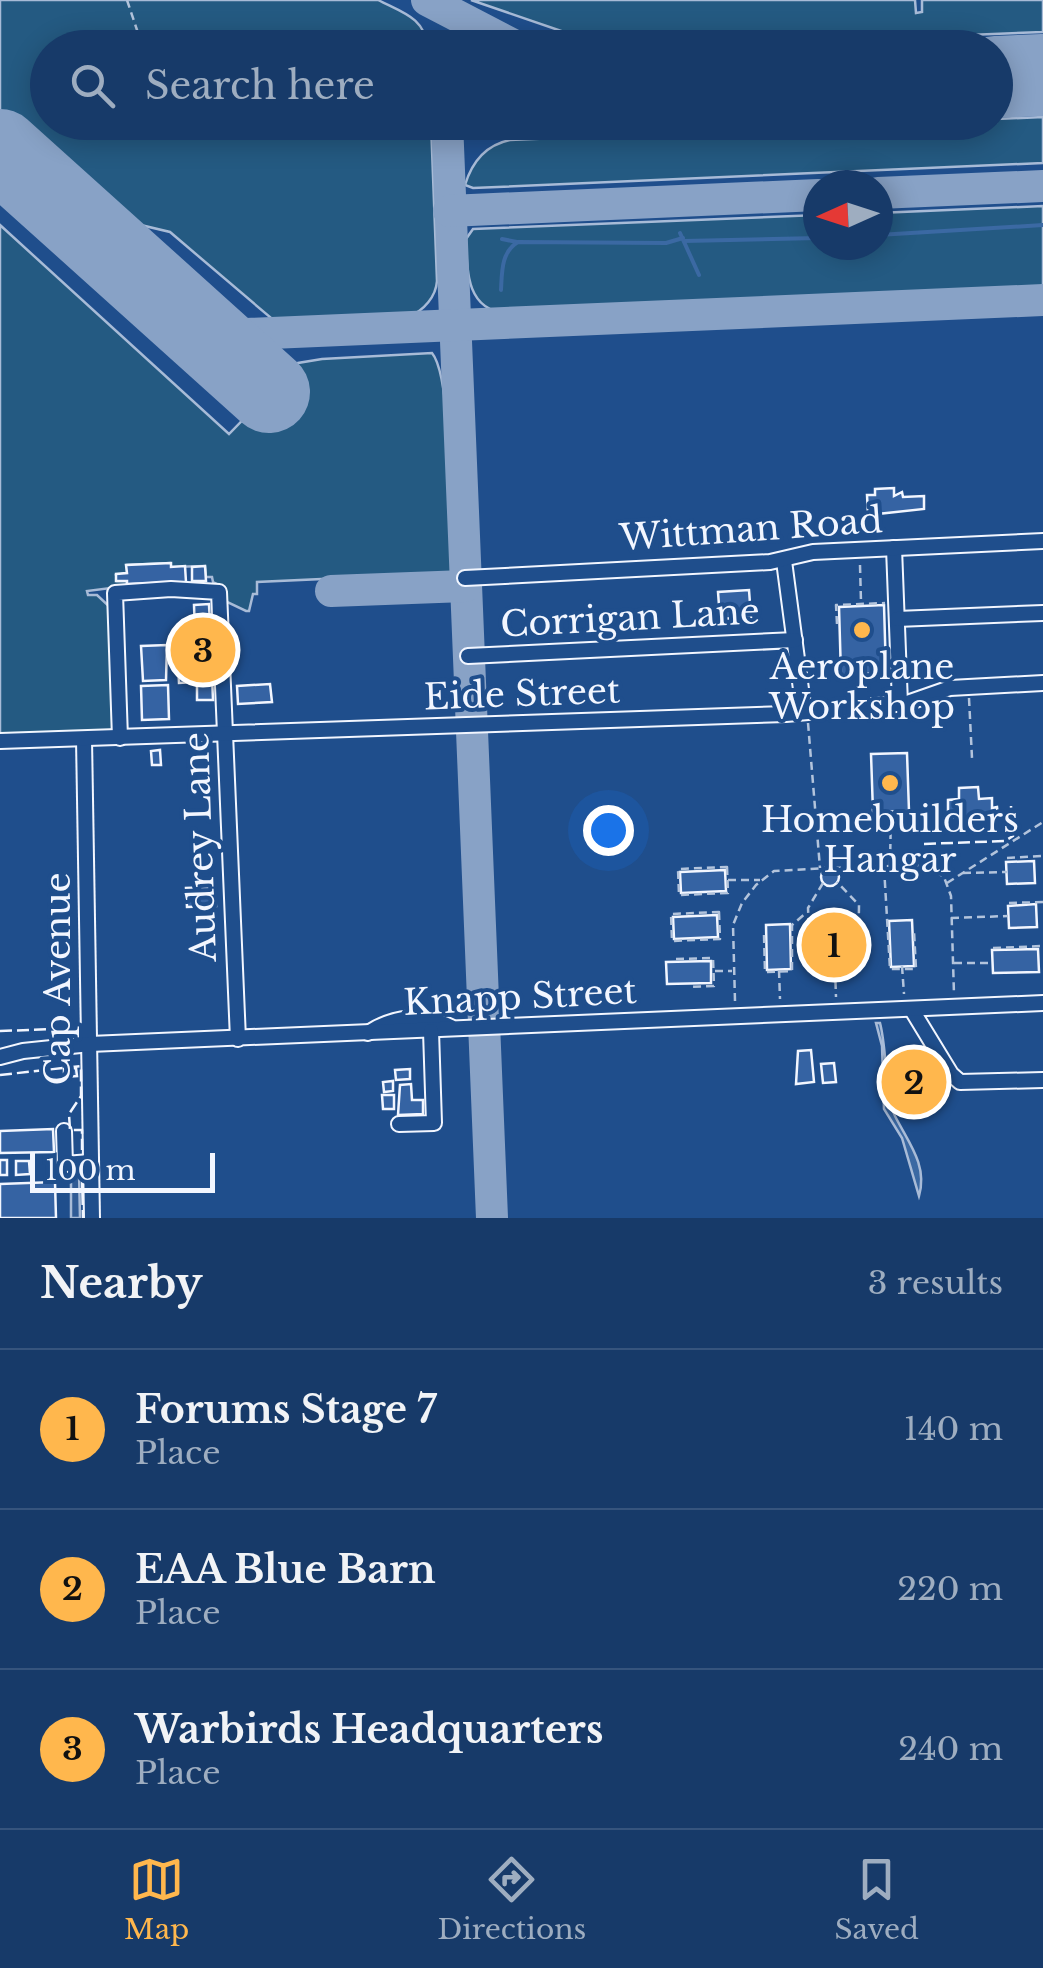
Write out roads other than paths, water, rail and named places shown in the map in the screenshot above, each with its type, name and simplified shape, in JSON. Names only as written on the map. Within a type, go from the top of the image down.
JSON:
[{"type":"lane","name":"Wittman Road","points":[[464,578],[784,561],[813,552],[1043,541]]},
{"type":"lane","points":[[894,548],[900,704]]},
{"type":"lane","points":[[784,561],[804,712]]},
{"type":"lane","name":"Audrey Lane","points":[[120,738],[115,592],[216,591],[238,1039]]},
{"type":"lane","points":[[896,611],[1043,613]]},
{"type":"lane","name":"Corrigan Lane","points":[[468,656],[795,640]]},
{"type":"lane","name":"Eide Street","points":[[0,741],[804,712],[900,704],[950,688],[1043,683]]},
{"type":"lane","name":"Cap Avenue","points":[[84,739],[92,1218]]},
{"type":"lane","name":"Knapp Street","points":[[0,1057],[90,1044],[1043,1003]]},
{"type":"lane","points":[[909,1010],[960,1082],[1043,1080]]},
{"type":"lane","points":[[368,1034],[398,1019],[431,1019],[456,1030]]},
{"type":"lane","points":[[399,1124],[434,1123],[431,1031]]},
{"type":"lane","points":[[64,1131],[65,1164],[90,1162]]},
{"type":"waterway","points":[[893,234],[1043,225]]},
{"type":"waterway","points":[[680,233],[699,275]]},
{"type":"waterway","points":[[501,290],[505,257],[518,242],[666,243],[683,238]]},
{"type":"waterway","points":[[684,241],[803,238]]},
{"type":"waterway","points":[[502,239],[517,242]]},
{"type":"place","name":"Aeroplane Workshop","points":[[862,630]]},
{"type":"place","name":"Warbirds Headquarters","points":[[203,650]]},
{"type":"place","name":"Homebuilders Hangar","points":[[890,783]]},
{"type":"place","name":"Forums Stage 7","points":[[834,945]]},
{"type":"place","name":"EAA Blue Barn","points":[[914,1082]]}]
